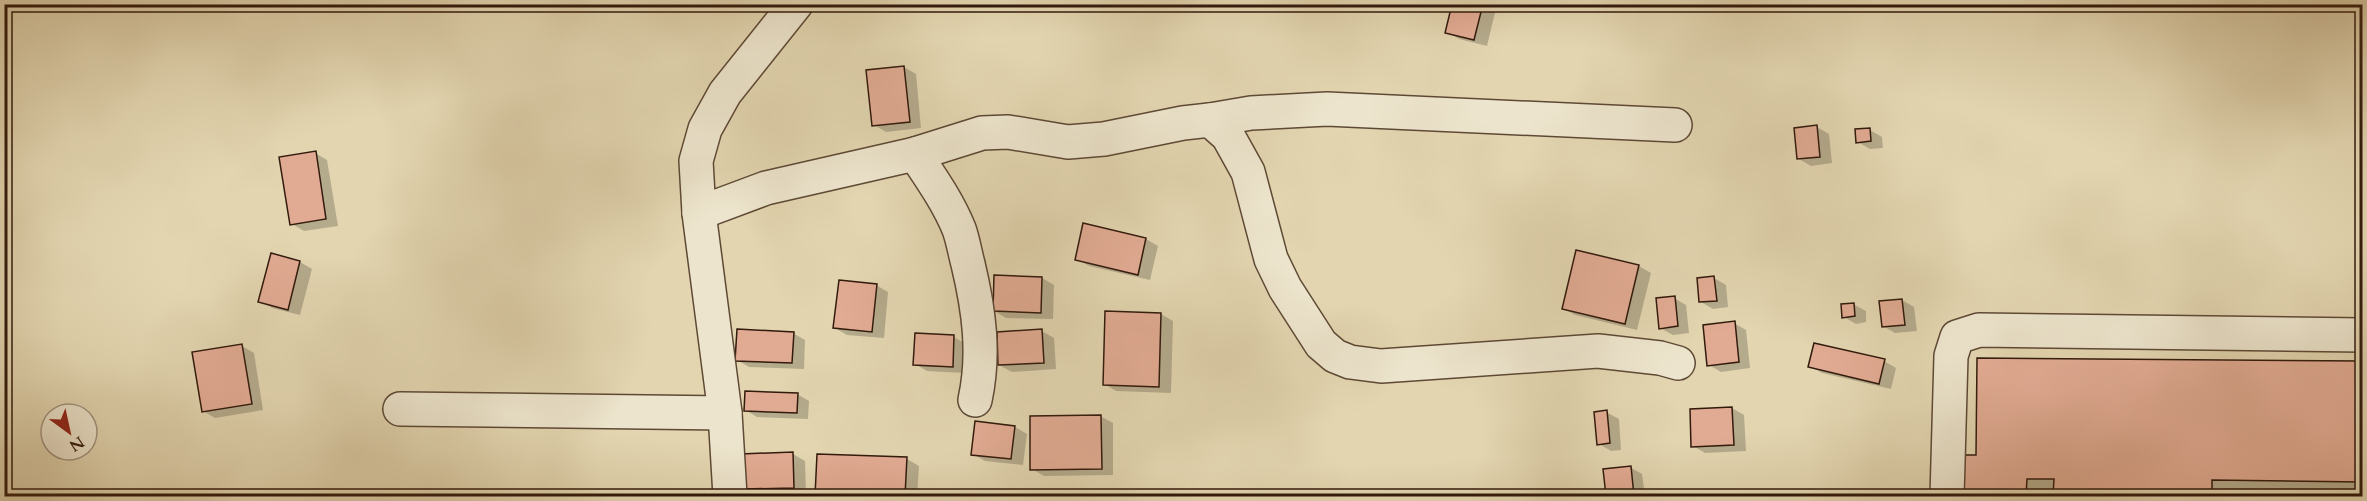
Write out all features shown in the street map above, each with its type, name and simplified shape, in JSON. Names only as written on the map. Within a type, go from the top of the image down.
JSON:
[{"type":"street","points":[[730,496],[724,413],[699,213],[696,160],[705,129],[725,93],[796,4]]},
{"type":"street","points":[[699,213],[766,188],[915,154],[982,133],[1008,132],[1068,142],[1104,139],[1183,123],[1251,113],[1327,109],[1675,125]]},
{"type":"street","points":[[1210,120],[1227,136],[1248,172],[1271,259],[1285,288],[1321,344],[1335,356],[1350,362],[1381,366],[1598,351],[1660,358],[1678,363]]},
{"type":"street","points":[[915,154],[938,188],[959,230],[973,285],[980,321],[981,352],[980,375],[975,400]]},
{"type":"street","points":[[1947,496],[1951,356],[1957,337],[1979,330],[2362,335]]},
{"type":"street","points":[[400,409],[724,413]]},
{"type":"building","points":[[1452,4],[1483,4],[1474,40],[1445,33]]},
{"type":"building","points":[[904,66],[910,122],[872,126],[866,70]]},
{"type":"building","points":[[1817,125],[1820,157],[1797,159],[1794,128]]},
{"type":"building","points":[[1870,128],[1871,141],[1856,143],[1855,129]]},
{"type":"building","points":[[316,151],[326,219],[290,225],[279,157]]},
{"type":"building","points":[[1083,223],[1146,238],[1138,275],[1075,260]]},
{"type":"building","points":[[1576,250],[1639,265],[1625,324],[1562,309]]},
{"type":"building","points":[[271,253],[300,261],[288,310],[258,302]]},
{"type":"building","points":[[994,275],[1042,277],[1041,313],[993,311]]},
{"type":"building","points":[[1714,276],[1717,301],[1699,302],[1697,278]]},
{"type":"building","points":[[839,280],[877,284],[872,332],[833,328]]},
{"type":"building","points":[[1675,296],[1678,326],[1659,329],[1656,298]]},
{"type":"building","points":[[1902,299],[1905,325],[1882,327],[1879,301]]},
{"type":"building","points":[[1854,303],[1855,316],[1842,318],[1841,304]]},
{"type":"building","points":[[1105,311],[1161,313],[1159,387],[1103,385]]},
{"type":"building","points":[[1735,321],[1739,362],[1707,366],[1703,325]]},
{"type":"building","points":[[737,329],[794,332],[792,363],[735,361]]},
{"type":"building","points":[[1042,329],[1044,363],[998,365],[997,332]]},
{"type":"building","points":[[915,333],[954,335],[953,367],[913,365]]},
{"type":"building","points":[[1814,343],[1885,359],[1879,384],[1808,367]]},
{"type":"building","points":[[242,344],[252,404],[202,412],[192,352]]},
{"type":"building","points":[[1977,358],[2362,361],[2362,482],[2212,480],[2212,496],[2053,496],[2054,479],[2027,479],[2026,496],[1961,496],[1962,455],[1976,455]]},
{"type":"building","points":[[745,391],[798,393],[797,413],[744,411]]},
{"type":"building","points":[[1732,407],[1734,445],[1691,447],[1690,409]]},
{"type":"building","points":[[1607,410],[1610,443],[1597,445],[1594,412]]},
{"type":"building","points":[[1101,415],[1102,469],[1030,470],[1030,416]]},
{"type":"building","points":[[975,421],[1015,426],[1011,459],[971,455]]},
{"type":"building","points":[[793,452],[794,488],[743,489],[741,454]]},
{"type":"building","points":[[817,454],[907,457],[905,496],[815,496]]},
{"type":"building","points":[[1631,466],[1634,496],[1606,496],[1603,469]]}]
